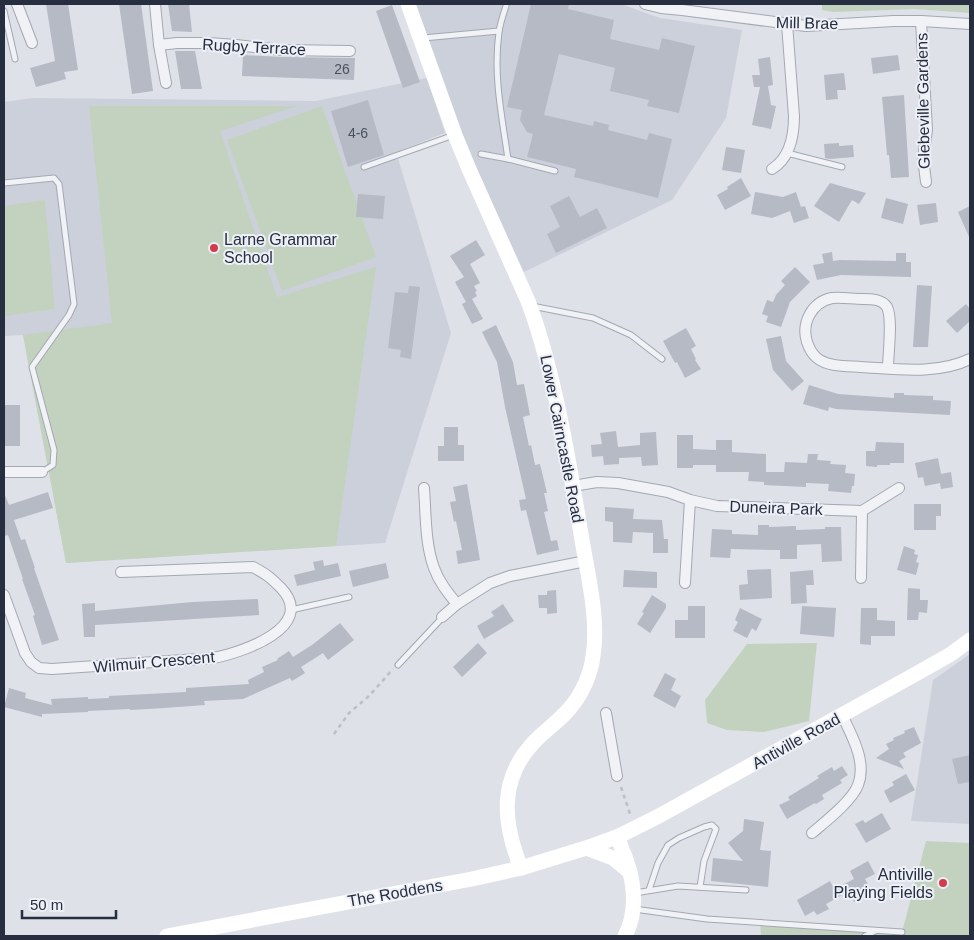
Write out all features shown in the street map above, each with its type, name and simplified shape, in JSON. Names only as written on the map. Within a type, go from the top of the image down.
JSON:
[{"type":"street","points":[[17,4],[32,43]]},
{"type":"street","points":[[155,4],[159,45],[166,83]]},
{"type":"street","name":"Lower Cairncastle Road","points":[[408,4],[455,135],[530,305],[544,348],[573,486],[595,624],[593,658],[578,698],[534,742],[516,767],[510,785],[506,803],[507,820],[512,844],[521,868]]},
{"type":"street","name":"Mill Brae","points":[[645,4],[661,8],[682,7],[806,26],[894,21],[970,24]]},
{"type":"street","name":"Glebeville Gardens","points":[[921,21],[927,130],[923,158],[926,182]]},
{"type":"street","points":[[772,168],[780,163],[787,153],[794,120],[787,24]]},
{"type":"street","name":"Rugby Terrace","points":[[159,45],[177,43],[209,44],[282,50],[350,51]]},
{"type":"street","points":[[888,368],[890,318],[887,307],[882,302],[870,299],[833,298],[821,302],[811,311],[806,321],[805,334],[810,350],[816,358],[822,361],[836,365],[888,368],[923,370],[939,369],[961,364],[970,359]]},
{"type":"street","points":[[4,472],[42,472]]},
{"type":"street","name":"Duneira Park","points":[[573,486],[597,482],[618,483],[668,492],[690,500],[717,506],[862,511]]},
{"type":"street","points":[[424,488],[430,553],[437,575],[457,604]]},
{"type":"street","points":[[861,578],[862,511],[899,488]]},
{"type":"street","points":[[685,583],[690,500]]},
{"type":"street","points":[[442,617],[482,587],[500,579],[586,561]]},
{"type":"street","points":[[121,572],[253,567],[268,575],[286,593],[291,610]]},
{"type":"street","name":"Wilmuir Crescent","points":[[4,595],[25,653],[31,662],[39,668],[52,669],[213,658],[228,655],[253,646],[278,631],[287,622],[291,610]]},
{"type":"street","name":"Antiville Road","points":[[619,836],[842,715],[943,658],[970,640]]},
{"type":"street","points":[[606,713],[617,776]]},
{"type":"street","points":[[812,833],[844,805],[858,787],[861,773],[859,756],[842,715]]},
{"type":"street","points":[[619,836],[619,844],[626,858],[634,893],[634,909],[625,936]]},
{"type":"street","name":"The Roddens","points":[[167,936],[213,932],[472,879],[521,868],[619,836]]},
{"type":"street","points":[[586,848],[613,858],[630,872]]},
{"type":"lane","points":[[506,6],[499,31],[497,57],[498,90],[508,159]]},
{"type":"lane","points":[[4,12],[15,59]]},
{"type":"lane","points":[[420,38],[499,31]]},
{"type":"lane","points":[[364,167],[455,135]]},
{"type":"lane","points":[[787,153],[842,167]]},
{"type":"lane","points":[[481,154],[555,171]]},
{"type":"lane","points":[[4,183],[54,178],[59,184],[74,304],[69,315],[32,367],[54,450],[53,465],[42,472]]},
{"type":"lane","points":[[530,305],[593,318],[632,335],[662,358]]},
{"type":"lane","points":[[291,610],[349,597]]},
{"type":"lane","points":[[398,664],[442,617]]},
{"type":"lane","points":[[650,890],[658,863],[668,845],[679,838],[712,825],[716,829],[704,861],[700,888]]},
{"type":"lane","points":[[634,893],[678,886],[746,890]]},
{"type":"lane","points":[[634,909],[707,919],[902,932]]},
{"type":"lane","points":[[865,936],[875,931]]},
{"type":"path","points":[[334,734],[349,713],[369,696],[398,664]]},
{"type":"path","points":[[617,776],[635,829]]},
{"type":"shaded area","points":[[415,4],[621,4],[660,18],[742,30],[726,118],[672,200],[524,272],[458,131]]},
{"type":"shaded area","name":"Larne Grammar School","points":[[427,78],[445,133],[396,152],[451,333],[385,543],[66,563],[23,335],[4,336],[4,102],[33,98],[316,101]]},
{"type":"shaded area","points":[[970,654],[970,824],[911,821],[933,680]]},
{"type":"green space","points":[[822,4],[970,4],[970,13],[914,9],[833,12],[822,10]]},
{"type":"green space","points":[[89,106],[297,106],[220,131],[277,297],[376,267],[336,546],[66,563],[23,335],[112,323]]},
{"type":"green space","points":[[322,106],[376,257],[282,291],[227,140]]},
{"type":"green space","points":[[45,200],[55,309],[4,316],[4,206]]},
{"type":"green space","points":[[817,643],[809,721],[764,732],[727,730],[707,723],[705,700],[747,644]]},
{"type":"green space","name":"Antiville Playing Fields","points":[[926,841],[970,843],[970,936],[761,936],[760,923],[902,932]]},
{"type":"building","points":[[46,4],[68,4],[78,70],[64,72],[66,79],[36,87],[30,68],[55,61]]},
{"type":"building","points":[[119,4],[141,4],[153,91],[132,94]]},
{"type":"building","points":[[168,4],[189,4],[192,32],[172,31]]},
{"type":"building","points":[[531,4],[569,4],[568,9],[614,20],[610,39],[659,50],[662,38],[695,46],[679,113],[647,106],[649,100],[610,91],[615,68],[559,54],[544,115],[593,126],[594,121],[609,125],[608,130],[647,140],[649,133],[672,139],[658,198],[574,177],[576,169],[527,157],[533,134],[527,132],[520,120],[522,110],[507,107]]},
{"type":"building","points":[[392,5],[420,82],[403,88],[376,11]]},
{"type":"building","points":[[175,51],[195,51],[202,89],[181,89]]},
{"type":"building","points":[[243,55],[355,58],[354,80],[242,76]]},
{"type":"building","points":[[898,55],[900,70],[873,74],[871,58]]},
{"type":"building","points":[[770,57],[773,85],[768,86],[771,105],[776,106],[771,129],[752,125],[760,87],[754,87],[752,75],[760,75],[758,59]]},
{"type":"building","points":[[844,73],[846,90],[837,90],[838,99],[826,100],[824,75]]},
{"type":"building","points":[[904,95],[909,177],[891,178],[882,97]]},
{"type":"building","points":[[368,100],[384,155],[348,167],[331,111]]},
{"type":"building","points":[[839,143],[839,146],[853,145],[854,157],[825,158],[824,144]]},
{"type":"building","points":[[726,147],[745,150],[741,173],[722,170]]},
{"type":"building","points":[[741,178],[751,196],[725,210],[717,195]]},
{"type":"building","points":[[830,183],[866,193],[859,204],[852,200],[839,222],[814,206]]},
{"type":"building","points":[[755,192],[783,197],[796,192],[801,207],[805,206],[809,218],[794,223],[790,211],[772,218],[751,214]]},
{"type":"building","name":"Larne Grammar School","points":[[358,194],[385,196],[383,219],[356,217]]},
{"type":"building","points":[[569,196],[580,217],[597,208],[607,228],[556,253],[547,234],[560,227],[550,206]]},
{"type":"building","points":[[886,198],[908,204],[903,224],[881,218]]},
{"type":"building","points":[[936,203],[938,222],[920,225],[917,205]]},
{"type":"building","points":[[970,206],[970,239],[958,212]]},
{"type":"building","points":[[476,240],[485,255],[470,264],[480,283],[474,286],[477,296],[472,299],[483,319],[472,324],[462,304],[466,302],[455,282],[464,277],[450,256]]},
{"type":"building","points":[[832,252],[833,261],[896,261],[896,253],[906,253],[906,262],[911,262],[911,277],[841,275],[817,280],[813,265],[824,263],[822,254]]},
{"type":"building","points":[[795,267],[810,282],[790,302],[781,327],[766,322],[768,316],[762,314],[767,300],[773,302],[776,295],[785,285],[781,281]]},
{"type":"building","points":[[917,285],[932,286],[928,347],[913,347]]},
{"type":"building","points":[[409,286],[420,287],[411,359],[400,357],[401,350],[388,348],[395,292],[408,293]]},
{"type":"building","points":[[966,304],[970,309],[970,321],[957,333],[946,321]]},
{"type":"building","points":[[496,325],[513,362],[517,385],[524,384],[530,415],[523,417],[529,446],[531,445],[535,465],[540,464],[547,493],[544,493],[548,511],[544,512],[551,541],[557,540],[559,550],[537,555],[526,510],[521,511],[519,500],[526,499],[497,362],[482,332]]},
{"type":"building","points":[[686,328],[696,346],[691,349],[701,369],[685,378],[663,341]]},
{"type":"building","points":[[781,336],[786,361],[804,381],[792,391],[773,370],[766,339]]},
{"type":"building","points":[[809,385],[838,394],[894,398],[894,393],[933,396],[933,400],[951,401],[950,415],[836,409],[829,407],[828,411],[803,404]]},
{"type":"building","points":[[4,405],[20,405],[20,446],[4,446]]},
{"type":"building","points":[[444,427],[458,427],[458,445],[464,445],[464,461],[438,461],[438,446],[444,446]]},
{"type":"building","points":[[616,431],[618,447],[640,445],[640,433],[656,432],[658,465],[642,466],[641,457],[619,458],[619,464],[604,465],[603,456],[592,457],[591,445],[602,444],[600,433]]},
{"type":"building","points":[[677,435],[693,435],[693,449],[716,450],[716,440],[732,440],[732,452],[766,454],[766,472],[784,472],[785,462],[807,463],[808,454],[818,454],[817,460],[831,461],[830,464],[846,465],[845,473],[855,474],[854,486],[852,486],[851,493],[828,491],[829,484],[806,483],[806,487],[764,485],[764,482],[748,481],[749,472],[716,472],[716,465],[693,465],[693,468],[677,468]]},
{"type":"building","points":[[876,442],[904,443],[904,463],[890,463],[890,465],[877,465],[877,467],[866,466],[866,451],[875,451]]},
{"type":"building","points":[[938,458],[941,474],[951,472],[953,487],[941,489],[940,483],[925,486],[923,477],[918,478],[915,463]]},
{"type":"building","points":[[467,484],[480,560],[458,564],[456,551],[462,550],[450,502],[456,501],[453,487]]},
{"type":"building","points":[[48,492],[53,508],[14,520],[21,540],[25,539],[59,640],[42,645],[33,616],[35,615],[8,535],[4,536],[4,495],[9,505]]},
{"type":"building","points":[[914,504],[941,504],[941,516],[936,516],[936,530],[914,530]]},
{"type":"building","points":[[605,507],[634,509],[633,519],[662,520],[664,539],[668,539],[668,553],[653,553],[653,533],[633,532],[632,543],[613,542],[613,522],[605,521]]},
{"type":"building","points":[[758,525],[769,525],[769,527],[796,526],[796,530],[841,527],[842,561],[822,562],[821,544],[797,545],[797,559],[780,559],[780,550],[731,549],[730,558],[710,557],[712,529],[732,530],[732,534],[758,535]]},
{"type":"building","points":[[904,546],[915,550],[914,554],[918,555],[916,562],[919,563],[916,575],[897,570]]},
{"type":"building","points":[[323,560],[324,566],[338,563],[341,576],[297,586],[294,575],[315,570],[313,562]]},
{"type":"building","points":[[386,563],[389,578],[353,587],[349,571]]},
{"type":"building","points":[[771,569],[772,598],[740,600],[739,585],[748,584],[747,570]]},
{"type":"building","points":[[624,570],[657,572],[657,588],[623,587]]},
{"type":"building","points":[[813,570],[814,585],[806,585],[807,603],[791,604],[790,572]]},
{"type":"building","points":[[908,588],[920,589],[920,600],[928,600],[927,613],[919,612],[918,620],[907,620]]},
{"type":"building","points":[[556,590],[557,613],[547,614],[547,608],[539,608],[538,595],[547,595],[547,591]]},
{"type":"building","points":[[652,595],[666,604],[666,608],[650,633],[637,624]]},
{"type":"building","points":[[258,599],[259,615],[95,625],[95,637],[84,637],[82,604],[95,603],[95,611],[193,602]]},
{"type":"building","points":[[503,604],[514,621],[484,639],[477,626],[494,616],[491,612]]},
{"type":"building","points":[[688,606],[705,606],[705,638],[675,638],[675,620],[688,620]]},
{"type":"building","points":[[802,606],[836,608],[834,637],[800,634]]},
{"type":"building","points":[[740,608],[762,619],[756,631],[752,628],[747,638],[733,631],[738,622],[735,620]]},
{"type":"building","points":[[861,608],[877,608],[877,620],[895,621],[895,636],[871,636],[871,645],[860,644]]},
{"type":"building","points":[[340,623],[354,640],[328,660],[323,653],[301,667],[305,673],[292,681],[290,678],[243,699],[204,701],[205,705],[42,714],[42,717],[4,707],[9,688],[26,693],[25,698],[52,705],[51,699],[109,698],[109,696],[186,692],[186,688],[249,684],[248,680],[264,672],[262,667],[278,660],[289,651],[293,657]]},
{"type":"building","points":[[478,643],[487,653],[462,677],[453,667]]},
{"type":"building","points":[[665,673],[676,679],[671,690],[681,696],[675,708],[653,696]]},
{"type":"building","points":[[914,727],[921,743],[903,753],[906,757],[899,761],[904,769],[876,758],[889,749],[886,744],[894,740],[893,738]]},
{"type":"building","points":[[970,755],[970,782],[958,784],[952,759]]},
{"type":"building","points":[[842,766],[848,775],[840,780],[842,783],[822,795],[824,799],[787,819],[779,805],[790,800],[788,797],[819,778],[817,776],[832,767],[834,771]]},
{"type":"building","points":[[906,774],[915,790],[890,803],[884,791],[894,785],[892,782]]},
{"type":"building","points":[[882,813],[891,829],[866,843],[855,824],[863,820],[865,823]]},
{"type":"building","points":[[744,819],[764,822],[760,850],[771,851],[768,887],[711,881],[713,858],[743,861],[728,843],[743,831]]},
{"type":"building","points":[[868,861],[875,874],[865,879],[872,892],[854,902],[849,891],[826,904],[829,909],[817,915],[814,911],[805,916],[797,900],[830,881],[834,889],[854,879],[850,871]]},
{"type":"place","name":"Larne Grammar School","points":[[214,248]]},
{"type":"place","name":"Antiville Playing Fields","points":[[943,883]]}]
